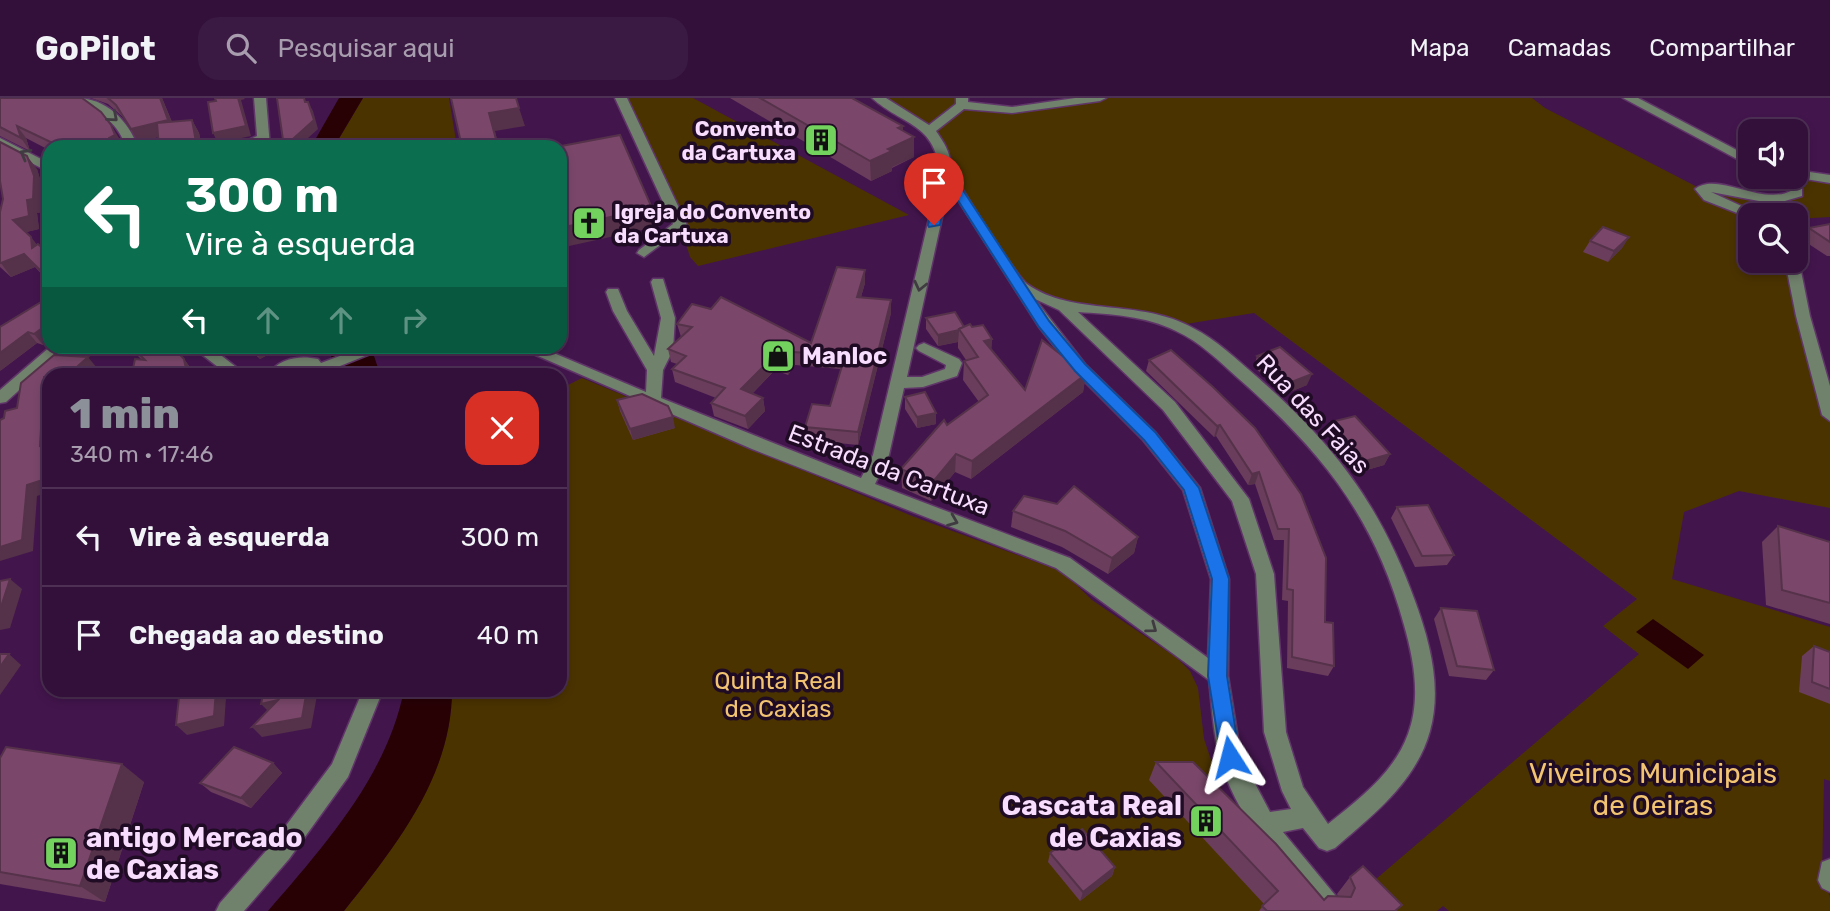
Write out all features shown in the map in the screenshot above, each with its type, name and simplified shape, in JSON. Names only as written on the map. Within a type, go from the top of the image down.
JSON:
[{"type":"street","points":[[82,98],[112,114],[124,127],[129,140]]},
{"type":"street","points":[[260,98],[264,140]]},
{"type":"street","points":[[621,98],[680,225],[643,253]]},
{"type":"street","points":[[865,487],[881,455],[946,172],[946,158],[930,130],[878,98]]},
{"type":"street","points":[[930,130],[962,102],[1012,110],[1100,98]]},
{"type":"street","points":[[1629,98],[1738,156]]},
{"type":"street","points":[[0,142],[42,164]]},
{"type":"street","points":[[946,172],[1044,324],[1073,359],[1149,436],[1191,488],[1220,579],[1218,676],[1230,757],[1242,786],[1264,824],[1296,868],[1327,903]]},
{"type":"street","points":[[1808,176],[1830,179]]},
{"type":"street","points":[[1738,209],[1709,197],[1701,189],[1714,187],[1771,201],[1787,201],[1798,193],[1798,189]]},
{"type":"street","points":[[1795,273],[1830,415]]},
{"type":"street","points":[[653,401],[655,370],[665,350],[668,318],[658,282]]},
{"type":"street","points":[[1019,286],[1064,307],[1170,406],[1240,499],[1265,574],[1275,732],[1293,790],[1308,817],[1264,824]]},
{"type":"street","points":[[613,292],[620,311],[655,370]]},
{"type":"street","name":"Rua das Faias","points":[[1064,307],[1155,318],[1196,335],[1257,386],[1319,448],[1353,491],[1382,539],[1420,645],[1426,691],[1424,713],[1404,767],[1389,786],[1327,839],[1308,817]]},
{"type":"street","points":[[898,383],[923,382],[952,372],[954,363],[924,348]]},
{"type":"street","points":[[0,397],[51,354]]},
{"type":"street","points":[[209,354],[229,368]]},
{"type":"street","points":[[284,368],[293,363],[340,354]]},
{"type":"street","name":"Estrada da Cartuxa","points":[[541,354],[865,487],[1063,564],[1218,676]]},
{"type":"street","points":[[228,911],[281,850],[340,770],[370,697]]},
{"type":"street","points":[[1830,870],[1830,880]]},
{"type":"green space","points":[[363,98],[449,98],[456,140],[338,140]]},
{"type":"green space","points":[[621,98],[693,98],[909,215],[698,266],[690,257],[680,225]]},
{"type":"green space","name":"Viveiros Municipais de Oeiras","points":[[879,98],[962,98],[962,105],[1012,110],[1100,98],[1532,98],[1545,108],[1701,189],[1771,201],[1787,200],[1798,193],[1797,189],[1808,189],[1808,176],[1830,179],[1830,217],[1808,218],[1808,203],[1738,203],[1738,273],[1795,273],[1830,414],[1830,508],[1739,491],[1684,512],[1672,579],[1830,627],[1830,781],[1824,779],[1822,875],[1830,897],[1830,911],[1449,911],[1443,906],[1437,911],[1382,911],[1362,891],[1639,654],[1603,626],[1637,599],[1254,313],[1186,324],[1026,296],[946,172],[940,145]]},
{"type":"green space","name":"Quinta Real de Caxias","points":[[582,378],[912,516],[1063,572],[1092,600],[1177,658],[1190,671],[1198,688],[1204,739],[1224,798],[1307,911],[344,911],[401,835],[417,808],[442,751],[451,697],[567,697],[567,386]]},
{"type":"shaded area","points":[[339,98],[363,98],[338,140],[315,140]]},
{"type":"shaded area","points":[[330,354],[373,354],[378,368],[335,368]]},
{"type":"shaded area","points":[[1653,619],[1704,655],[1688,669],[1636,632]]},
{"type":"shaded area","points":[[402,697],[451,697],[449,722],[432,781],[401,835],[344,911],[268,911],[351,808],[368,781],[396,722]]},
{"type":"building","points":[[0,98],[82,98],[101,112],[115,135],[109,140],[46,140],[17,126],[21,138],[0,127]]},
{"type":"building","points":[[108,98],[160,98],[168,120],[131,129],[116,105]]},
{"type":"building","points":[[215,98],[238,98],[246,126],[213,133],[208,102],[216,101]]},
{"type":"building","points":[[277,98],[304,98],[314,120],[292,140],[283,140]]},
{"type":"building","points":[[451,98],[516,98],[519,108],[489,113],[496,140],[460,140]]},
{"type":"building","points":[[760,98],[852,98],[903,126],[898,128],[914,137],[870,161]]},
{"type":"building","points":[[192,120],[196,140],[158,140],[157,123]]},
{"type":"building","points":[[620,135],[652,208],[567,226],[567,145]]},
{"type":"building","points":[[0,142],[27,156],[34,176],[33,199],[27,200],[29,216],[13,220],[31,237],[32,248],[38,244],[42,248],[42,272],[24,254],[0,263],[0,212],[3,199]]},
{"type":"building","points":[[1830,224],[1830,242],[1809,228]]},
{"type":"building","points":[[1603,227],[1629,237],[1614,251],[1590,241]]},
{"type":"building","points":[[837,267],[865,270],[857,297],[891,300],[858,432],[805,427],[812,404],[830,406],[845,356],[794,352],[786,361],[773,357],[741,389],[763,398],[745,416],[711,403],[725,388],[672,369],[686,356],[668,349],[692,327],[677,324],[692,304],[711,309],[721,297],[811,343]]},
{"type":"building","points":[[42,301],[42,328],[34,334],[28,332],[0,353],[0,327]]},
{"type":"building","points":[[955,312],[964,327],[938,335],[926,318]]},
{"type":"building","points":[[970,324],[972,327],[983,325],[992,339],[984,341],[1025,390],[1042,340],[1086,374],[972,461],[956,454],[932,483],[901,469],[944,420],[947,425],[988,395],[964,361],[978,357],[959,329]]},
{"type":"building","points":[[1280,347],[1312,374],[1289,383],[1257,356]]},
{"type":"building","points":[[1171,350],[1255,428],[1301,494],[1326,558],[1325,622],[1333,623],[1334,666],[1292,657],[1293,590],[1287,589],[1289,529],[1278,529],[1259,472],[1252,474],[1220,425],[1217,426],[1149,360]]},
{"type":"building","points":[[139,354],[179,354],[184,359],[186,368],[133,368],[135,359],[145,360]]},
{"type":"building","points":[[54,355],[88,357],[76,368],[42,368],[42,480],[27,485],[22,540],[0,547],[0,420],[4,418],[5,411],[17,408],[21,383]]},
{"type":"building","points":[[925,392],[936,413],[917,417],[905,397]]},
{"type":"building","points":[[642,394],[668,406],[673,417],[630,429],[617,400]]},
{"type":"building","points":[[1355,416],[1390,454],[1365,461],[1331,422]]},
{"type":"building","points":[[1074,486],[1138,537],[1112,558],[1065,531],[1013,511],[1024,496],[1057,504]]},
{"type":"building","points":[[1428,505],[1454,555],[1422,556],[1397,507]]},
{"type":"building","points":[[1778,526],[1830,542],[1830,603],[1782,590]]},
{"type":"building","points":[[10,579],[0,610],[0,581]]},
{"type":"building","points":[[1441,608],[1477,611],[1494,670],[1457,666]]},
{"type":"building","points":[[1814,646],[1830,652],[1830,689],[1812,682]]},
{"type":"building","points":[[0,654],[9,654],[0,667]]},
{"type":"building","points":[[179,697],[215,697],[214,716],[176,725]]},
{"type":"building","points":[[262,697],[306,697],[302,718],[252,727],[278,700],[261,704]]},
{"type":"building","name":"antigo Mercado de Caxias","points":[[6,747],[122,764],[80,886],[0,872],[0,758]]},
{"type":"building","points":[[234,747],[273,763],[241,798],[200,783]]},
{"type":"building","points":[[1156,762],[1193,762],[1276,844],[1324,900],[1328,896],[1351,897],[1355,888],[1350,877],[1363,866],[1402,905],[1395,911],[1267,911],[1262,906],[1278,891]]},
{"type":"building","points":[[1082,829],[1115,867],[1083,892],[1050,853]]},
{"type":"place","name":"Convento da Cartuxa","points":[[821,140]]},
{"type":"place","name":"Igreja do Convento da Cartuxa","points":[[589,223]]},
{"type":"place","name":"Manloc","points":[[778,356]]},
{"type":"place","name":"Cascata Real de Caxias","points":[[1206,821]]},
{"type":"place","name":"antigo Mercado de Caxias","points":[[61,853]]},
{"type":"route","points":[[934,225],[946,172],[1044,324],[1080,368],[1149,436],[1191,488],[1220,579],[1218,676],[1230,757]]}]
